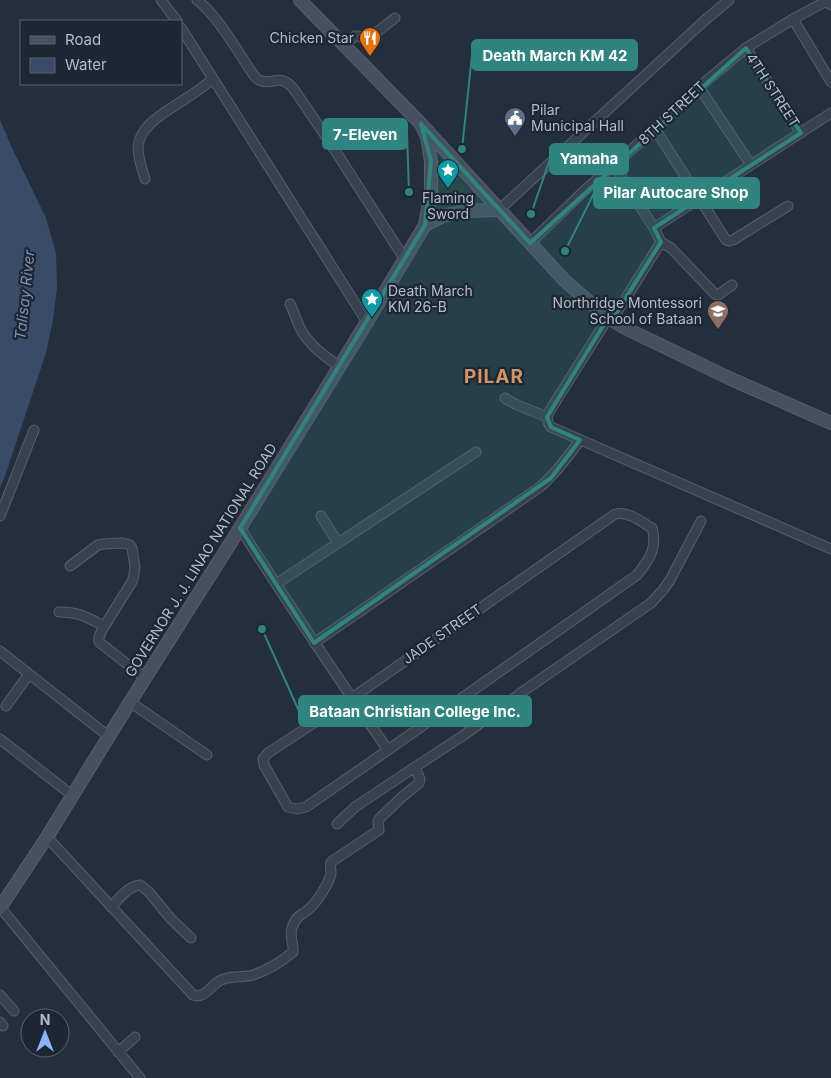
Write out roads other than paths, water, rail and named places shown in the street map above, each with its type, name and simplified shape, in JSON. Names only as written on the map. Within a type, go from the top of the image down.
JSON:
[{"type":"main road","points":[[300,0],[421,124],[568,283],[610,319],[731,379],[831,424]]},
{"type":"main road","name":"GOVERNOR J. J. LINAO NATIONAL ROAD","points":[[0,908],[73,796],[108,736],[240,528],[425,225],[431,192],[431,161],[427,137],[421,124]]},
{"type":"main road","points":[[425,225],[443,216],[464,211],[499,210]]},
{"type":"street","points":[[161,0],[176,20]]},
{"type":"street","points":[[197,0],[216,20],[258,80],[264,82],[282,80],[288,82],[293,88],[404,258]]},
{"type":"street","points":[[499,210],[729,0]]},
{"type":"street","name":"8TH STREET","points":[[530,242],[699,87],[746,48],[823,2],[829,4]]},
{"type":"street","points":[[344,45],[355,36],[360,36],[364,39],[369,38],[395,18]]},
{"type":"street","points":[[793,19],[831,82]]},
{"type":"street","points":[[182,30],[367,322]]},
{"type":"street","name":"4TH STREET","points":[[746,48],[801,133]]},
{"type":"street","points":[[145,178],[138,148],[144,131],[156,118],[214,79]]},
{"type":"street","points":[[699,87],[751,165]]},
{"type":"street","points":[[654,228],[831,113]]},
{"type":"street","points":[[655,129],[726,240],[733,240],[788,206]]},
{"type":"street","points":[[614,166],[661,242],[671,248],[715,294],[718,295],[732,285]]},
{"type":"street","points":[[661,242],[547,417],[548,423],[551,427],[580,440],[831,549]]},
{"type":"street","points":[[290,304],[306,339],[325,357],[340,366]]},
{"type":"street","points":[[505,398],[547,417]]},
{"type":"street","points":[[0,516],[34,430]]},
{"type":"street","points":[[314,642],[540,487],[561,467],[580,440]]},
{"type":"street","points":[[276,584],[476,452]]},
{"type":"street","name":"JADE STREET","points":[[616,514],[625,514],[636,518],[652,528],[653,551],[636,575],[306,807],[297,809],[288,807],[264,765],[263,759],[268,753],[352,698],[616,514]]},
{"type":"street","points":[[321,516],[338,543]]},
{"type":"street","points":[[337,824],[355,808],[464,735],[651,603],[670,580],[701,521]]},
{"type":"street","points":[[240,528],[314,642],[388,750]]},
{"type":"street","points":[[70,566],[98,545],[122,543],[130,545],[135,567],[133,580],[104,626],[99,642],[145,678]]},
{"type":"street","points":[[59,612],[81,614],[104,626]]},
{"type":"street","points":[[0,651],[108,736]]},
{"type":"street","points":[[6,706],[29,674]]},
{"type":"street","points":[[130,702],[207,755]]},
{"type":"street","points":[[0,739],[73,796]]},
{"type":"street","points":[[47,837],[193,995],[201,995],[221,980],[253,975],[271,967],[293,952],[292,928],[298,916],[309,908],[318,897],[330,876],[331,862],[379,830],[378,822],[380,818],[419,783],[420,779],[416,767]]},
{"type":"street","points":[[111,906],[135,885],[140,885],[149,892],[171,919],[191,938]]},
{"type":"street","points":[[0,908],[140,1078]]},
{"type":"street","points":[[0,994],[14,1011]]},
{"type":"street","points":[[118,1052],[135,1036]]},
{"type":"water","name":"Talisay River","points":[[0,120],[46,218],[56,253],[57,287],[46,353],[0,488]]},
{"type":"place","name":"Chicken Star","points":[[370,57]]},
{"type":"place","name":"Pilar Municipal Hall","points":[[515,137]]},
{"type":"place","name":"Death March KM 42","points":[[462,149]]},
{"type":"place","name":"Flaming Sword","points":[[448,189]]},
{"type":"place","name":"7-Eleven","points":[[409,192]]},
{"type":"place","name":"Yamaha","points":[[531,214]]},
{"type":"place","name":"Pilar Autocare Shop","points":[[565,251]]},
{"type":"place","name":"Death March KM 26-B","points":[[372,318]]},
{"type":"place","name":"Northridge Montessori School of Bataan","points":[[718,330]]},
{"type":"place","name":"Bataan Christian College Inc.","points":[[262,629]]},
{"type":"district","name":"PILAR","points":[[494,376]]}]
